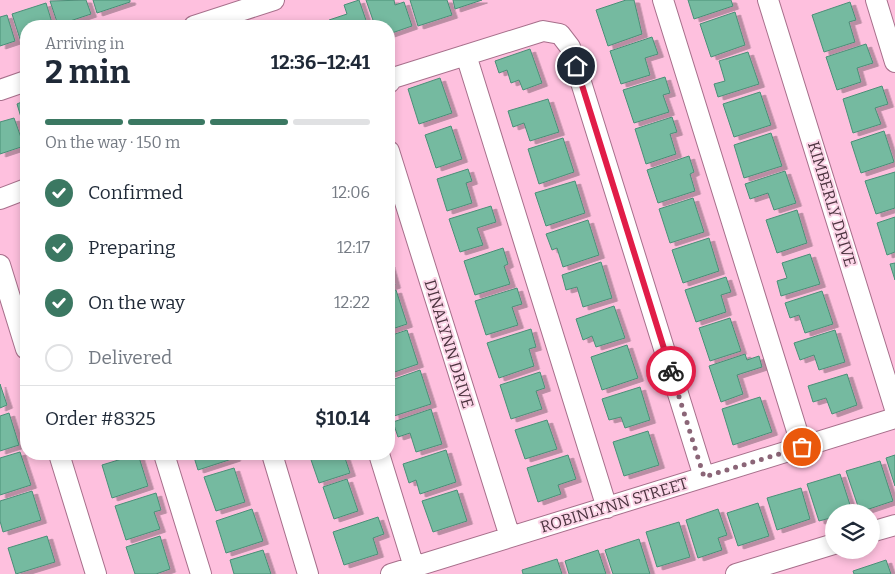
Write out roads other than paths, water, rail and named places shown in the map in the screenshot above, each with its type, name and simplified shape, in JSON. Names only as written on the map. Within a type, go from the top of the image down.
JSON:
[{"type":"street","points":[[243,19],[274,0]]},
{"type":"street","points":[[663,0],[802,447]]},
{"type":"street","name":"KIMBERLY DRIVE","points":[[768,0],[895,409]]},
{"type":"street","points":[[876,0],[895,62]]},
{"type":"street","points":[[395,77],[543,31],[560,34],[570,47],[704,477]]},
{"type":"street","points":[[466,54],[606,508]]},
{"type":"street","points":[[0,90],[20,83]]},
{"type":"street","name":"DINALYNN DRIVE","points":[[395,170],[510,537]]},
{"type":"street","points":[[0,198],[20,191]]},
{"type":"street","points":[[0,265],[20,330]]},
{"type":"street","name":"ROBINLYNN STREET","points":[[391,574],[895,418]]},
{"type":"street","points":[[61,460],[96,574]]},
{"type":"street","points":[[166,460],[201,574]]},
{"type":"street","points":[[274,460],[308,574]]},
{"type":"street","points":[[381,460],[414,567]]},
{"type":"street","points":[[880,529],[895,525]]},
{"type":"street","points":[[736,574],[825,547]]}]
